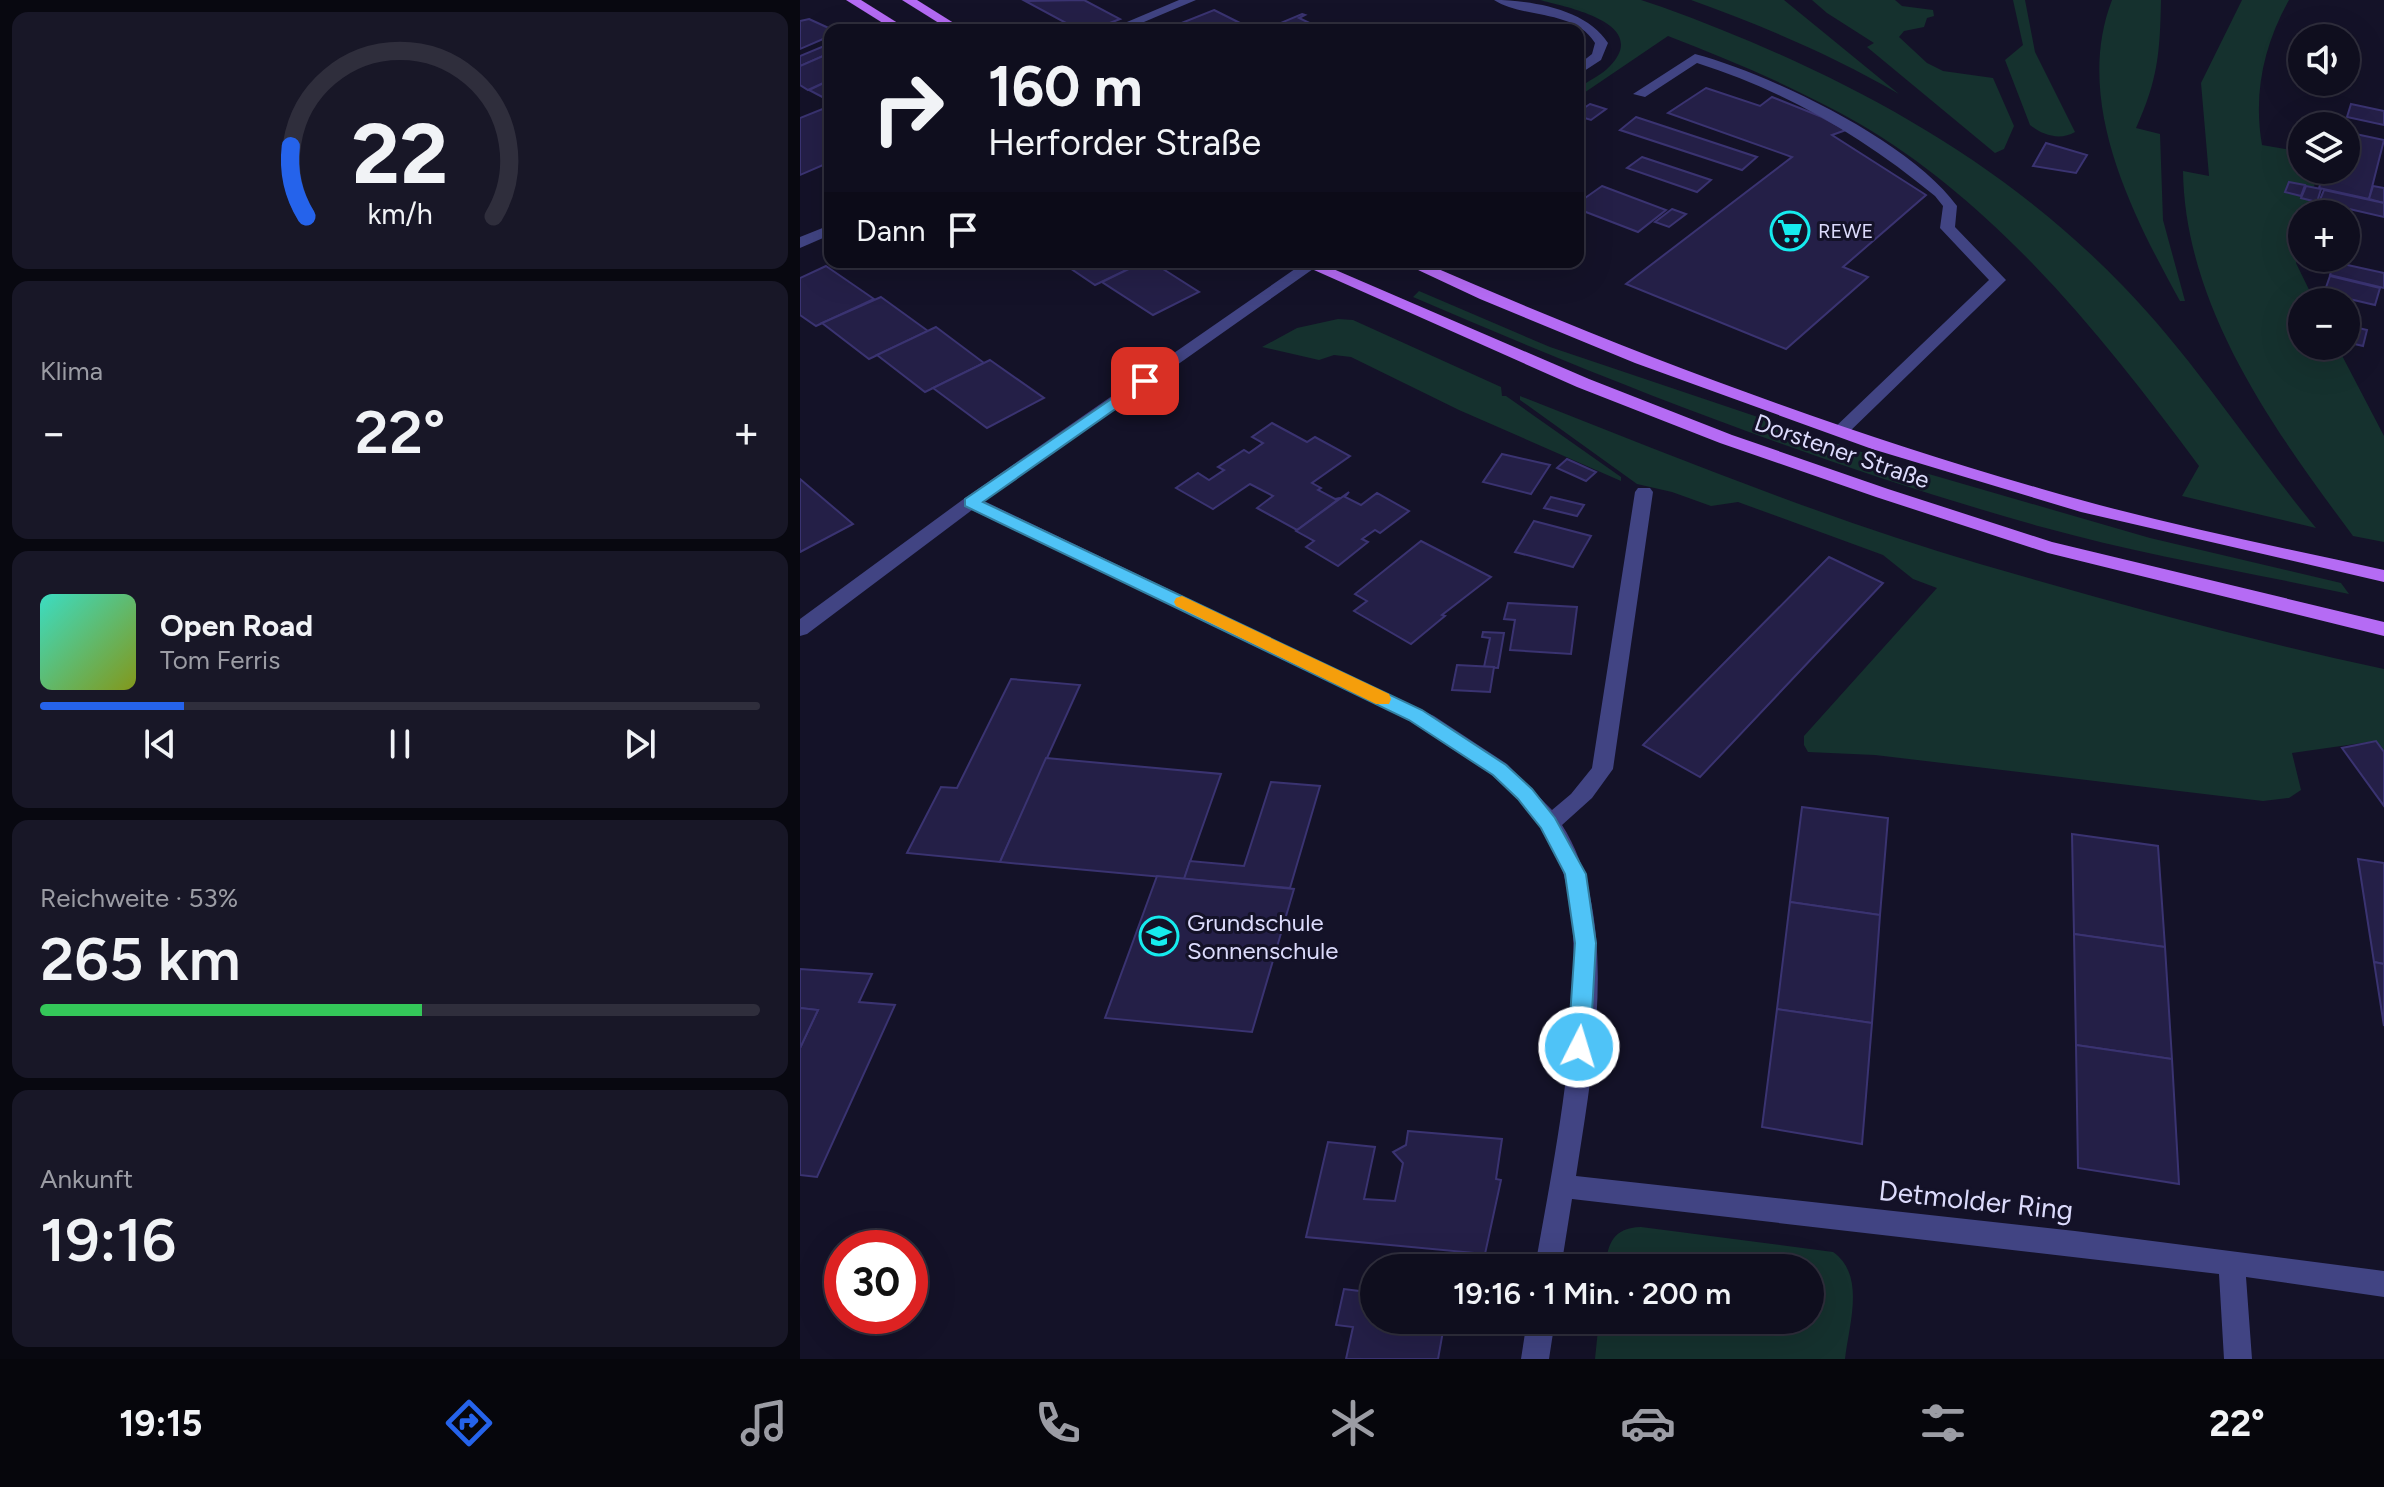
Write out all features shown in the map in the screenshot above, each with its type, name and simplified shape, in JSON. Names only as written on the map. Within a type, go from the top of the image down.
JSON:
[{"type":"main road","points":[[852,0],[893,24]]},
{"type":"main road","points":[[908,0],[949,24]]},
{"type":"main road","name":"Dorstener Straße","points":[[1321,268],[1583,383],[1726,439],[1882,493],[2048,547],[2380,628]]},
{"type":"main road","name":"Dorstener Straße","points":[[1423,268],[1623,351],[1840,431],[2035,493],[2169,529],[2384,576]]},
{"type":"street","points":[[1129,24],[1190,0]]},
{"type":"street","points":[[1500,0],[1583,24]]},
{"type":"street","points":[[1584,24],[1599,36],[1602,47],[1597,57],[1584,67]]},
{"type":"street","points":[[1640,94],[1695,58],[1737,70],[1851,126],[1940,193],[1950,206],[1947,228],[1998,280],[1840,431]]},
{"type":"street","points":[[800,243],[824,232]]},
{"type":"street","points":[[800,629],[971,502],[1303,268]]},
{"type":"street","points":[[1548,823],[1572,807],[1590,789],[1602,769],[1644,492]]},
{"type":"street","points":[[971,502],[1415,715],[1500,770],[1525,794],[1548,823],[1575,874],[1586,943],[1582,1025],[1550,1254]]},
{"type":"street","name":"Detmolder Ring","points":[[1560,1186],[1939,1226],[2384,1284]]},
{"type":"street","points":[[2232,1262],[2238,1359]]},
{"type":"street","points":[[1535,1359],[1539,1334]]},
{"type":"green space","points":[[1540,0],[1641,0],[1662,7],[1726,31],[1850,88],[1966,156],[2021,195],[2074,239],[2123,286],[2199,374],[2316,528],[2182,496],[2199,466],[2126,370],[2087,323],[2003,234],[1910,157],[1860,124],[1813,99],[1668,36],[1584,93],[1584,84],[1610,66],[1620,51],[1620,39],[1613,28],[1600,20]]},
{"type":"green space","points":[[1691,0],[1784,0],[1899,94],[1797,42]]},
{"type":"green space","points":[[1812,0],[1895,0],[1902,6],[1933,10],[1934,16],[1927,18],[1924,27],[1904,31],[1899,37],[1927,63],[1943,71],[1993,78],[2014,126],[2004,149],[1995,153],[1867,47],[1874,43]]},
{"type":"green space","points":[[2013,0],[2025,0],[2035,52],[2075,132],[2069,135],[2051,136],[2030,125],[2005,60],[2023,45]]},
{"type":"green space","points":[[2112,0],[2161,0],[2156,66],[2136,128],[2160,134],[2163,220],[2185,301],[2180,301],[2144,231],[2113,156],[2099,77],[2102,38]]},
{"type":"green space","points":[[2242,0],[2289,0],[2267,52],[2259,107],[2262,145],[2288,150],[2289,184],[2285,192],[2311,200],[2288,200],[2288,272],[2300,272],[2308,288],[2288,288],[2288,360],[2344,360],[2384,436],[2384,542],[2353,536],[2265,410],[2217,319],[2199,271],[2188,222],[2183,171],[2209,176],[2201,83]]},
{"type":"green space","points":[[1419,291],[1550,347],[1915,470],[2150,538],[2341,583],[2349,594],[2080,537],[1882,478],[1567,362],[1413,297]]},
{"type":"green space","points":[[1338,319],[1353,320],[1501,387],[1502,396],[1621,477],[1621,481],[1459,410],[1351,357],[1334,355],[1319,360],[1262,347],[1297,328]]},
{"type":"green space","points":[[1520,396],[1748,485],[1922,546],[2181,620],[2384,669],[2384,752],[2376,741],[2292,753],[2301,790],[2289,798],[2263,801],[1875,755],[1808,752],[1804,736],[1937,588],[1913,579],[1883,555],[1738,502],[1711,506],[1637,484],[1520,400]]},
{"type":"green space","points":[[1632,1228],[1833,1252],[1843,1262],[1852,1287],[1852,1316],[1845,1359],[1595,1359],[1598,1334],[1824,1334],[1824,1254],[1607,1254],[1614,1238]]},
{"type":"building","points":[[1084,0],[1120,19],[1107,24],[1068,24],[1025,1]]},
{"type":"building","points":[[1214,10],[1242,24],[1179,24]]},
{"type":"building","points":[[1302,14],[1305,15],[1299,18],[1312,24],[1278,24]]},
{"type":"building","points":[[809,19],[824,26],[824,39],[800,49],[800,21]]},
{"type":"building","points":[[824,46],[824,56],[800,66],[800,56]]},
{"type":"building","points":[[824,56],[824,83],[808,90],[800,85],[800,66]]},
{"type":"building","points":[[824,83],[824,98],[809,90]]},
{"type":"building","name":"REWE","points":[[1706,88],[1760,106],[1772,97],[1822,117],[1846,130],[1832,135],[1926,195],[1843,267],[1868,277],[1786,349],[1626,284],[1792,157],[1668,113]]},
{"type":"building","points":[[1590,104],[1606,109],[1591,120],[1584,118],[1584,108]]},
{"type":"building","points":[[2351,104],[2384,111],[2384,125],[2360,120],[2360,112],[2349,112]]},
{"type":"building","points":[[824,108],[824,165],[800,175],[800,118]]},
{"type":"building","points":[[1636,117],[1757,157],[1742,170],[1620,130]]},
{"type":"building","points":[[2360,135],[2384,140],[2369,199],[2319,188],[2320,184],[2360,184]]},
{"type":"building","points":[[2046,143],[2087,155],[2076,173],[2033,166]]},
{"type":"building","points":[[1642,157],[1711,180],[1697,192],[1627,168]]},
{"type":"building","points":[[2288,184],[2305,185],[2301,196],[2285,192]]},
{"type":"building","points":[[1602,186],[1666,210],[1638,232],[1584,211],[1584,199]]},
{"type":"building","points":[[2306,186],[2321,189],[2318,200],[2301,198]]},
{"type":"building","points":[[2373,186],[2384,188],[2384,203],[2369,199]]},
{"type":"building","points":[[2324,190],[2384,203],[2384,217],[2360,211],[2360,200],[2320,200]]},
{"type":"building","points":[[1672,209],[1686,214],[1669,227],[1655,222]]},
{"type":"building","points":[[824,267],[829,268],[874,299],[816,326],[800,315],[800,278]]},
{"type":"building","points":[[1070,268],[1131,268],[1095,285]]},
{"type":"building","points":[[1131,268],[1161,268],[1199,292],[1153,315],[1102,282]]},
{"type":"building","points":[[2360,268],[2384,273],[2384,288],[2330,275],[2331,272],[2360,272]]},
{"type":"building","points":[[2330,276],[2380,288],[2375,305],[2360,301],[2360,288],[2326,288]]},
{"type":"building","points":[[881,297],[928,331],[869,359],[822,323]]},
{"type":"building","points":[[936,327],[984,363],[925,392],[877,355]]},
{"type":"building","points":[[2360,328],[2367,330],[2363,346],[2360,345]]},
{"type":"building","points":[[990,360],[1044,398],[987,428],[933,388]]},
{"type":"building","points":[[1272,423],[1307,442],[1315,437],[1350,456],[1312,483],[1321,488],[1318,490],[1335,499],[1340,498],[1297,530],[1257,508],[1273,496],[1250,484],[1213,509],[1176,488],[1198,473],[1209,480],[1224,470],[1218,467],[1244,450],[1249,453],[1263,443],[1252,437]]},
{"type":"building","points":[[1502,454],[1550,465],[1531,494],[1483,482]]},
{"type":"building","points":[[1567,459],[1596,472],[1586,481],[1557,468]]},
{"type":"building","points":[[800,479],[853,524],[800,552]]},
{"type":"building","points":[[1349,492],[1345,497],[1361,505],[1377,493],[1409,511],[1380,533],[1375,530],[1362,539],[1368,542],[1338,566],[1306,547],[1314,541],[1296,531]]},
{"type":"building","points":[[1551,497],[1584,505],[1577,516],[1544,508]]},
{"type":"building","points":[[1534,521],[1591,536],[1573,567],[1515,552]]},
{"type":"building","points":[[1421,541],[1491,577],[1411,644],[1354,611],[1367,601],[1355,594]]},
{"type":"building","points":[[1829,557],[1883,583],[1700,777],[1643,745]]},
{"type":"building","points":[[1508,603],[1577,607],[1571,654],[1510,650],[1515,620],[1504,619]]},
{"type":"building","points":[[1483,632],[1504,633],[1498,668],[1484,667],[1490,638],[1482,637]]},
{"type":"building","points":[[1457,665],[1494,667],[1490,692],[1452,690]]},
{"type":"building","points":[[1011,679],[1080,685],[1000,862],[907,853],[941,787],[957,788]]},
{"type":"building","points":[[2376,741],[2384,752],[2384,806],[2342,748]]},
{"type":"building","points":[[1046,758],[1221,774],[1184,879],[1000,862]]},
{"type":"building","points":[[1271,782],[1320,786],[1290,888],[1184,879],[1190,861],[1244,866]]},
{"type":"building","points":[[1802,807],[1888,818],[1880,915],[1790,902]]},
{"type":"building","points":[[2072,834],[2158,846],[2165,947],[2074,934]]},
{"type":"building","points":[[2358,859],[2384,863],[2384,964],[2374,962]]},
{"type":"building","points":[[1157,876],[1294,889],[1252,1032],[1105,1018]]},
{"type":"building","points":[[1790,902],[1880,915],[1872,1023],[1777,1009]]},
{"type":"building","points":[[2074,934],[2165,947],[2172,1059],[2076,1045]]},
{"type":"building","points":[[2374,962],[2384,964],[2384,1026]]},
{"type":"building","points":[[800,969],[872,974],[859,1002],[895,1005],[817,1177],[800,1175],[800,1048],[818,1010],[800,1008]]},
{"type":"building","points":[[800,1008],[818,1010],[800,1048]]},
{"type":"building","points":[[1777,1009],[1872,1023],[1862,1144],[1762,1127]]},
{"type":"building","points":[[2076,1045],[2172,1059],[2179,1184],[2078,1168]]},
{"type":"building","points":[[1408,1131],[1502,1139],[1496,1179],[1501,1180],[1485,1254],[1306,1237],[1328,1142],[1375,1147],[1364,1199],[1395,1201],[1403,1163],[1393,1152],[1406,1145]]},
{"type":"building","points":[[1344,1289],[1360,1291],[1360,1334],[1442,1334],[1438,1359],[1346,1359],[1353,1327],[1336,1325]]},
{"type":"slow traffic","points":[[1182,602],[1382,699]]},
{"type":"place","name":"REWE","points":[[1790,231]]},
{"type":"place","name":"Grundschule Sonnenschule","points":[[1159,936]]},
{"type":"route","points":[[1145,381],[971,502],[1415,715],[1500,770],[1525,794],[1548,823],[1575,874],[1586,943],[1579,1047]]}]
